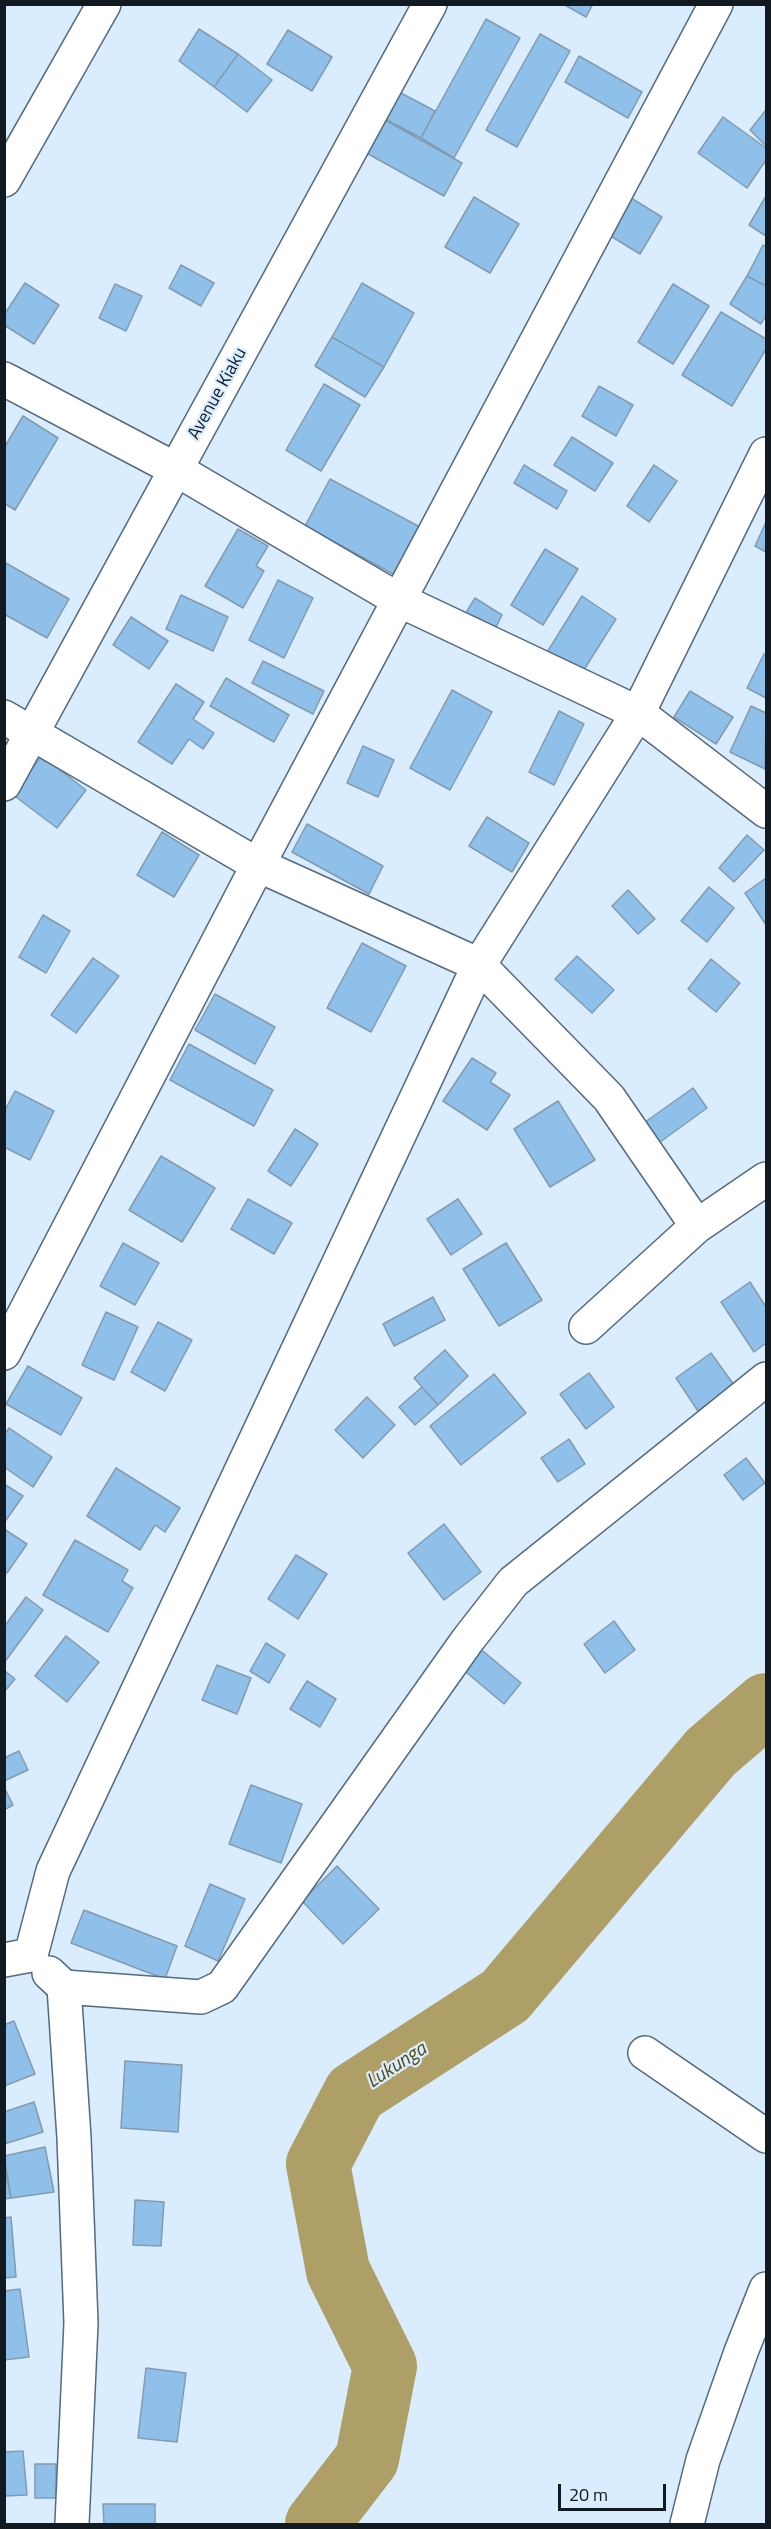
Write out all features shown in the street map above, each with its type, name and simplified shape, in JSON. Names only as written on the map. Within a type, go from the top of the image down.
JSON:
[{"type":"street","points":[[4,180],[104,4]]},
{"type":"street","name":"Avenue Kiaku","points":[[4,784],[430,4]]},
{"type":"street","points":[[4,1353],[258,865],[716,4]]},
{"type":"street","points":[[4,379],[177,470],[399,600],[638,712],[766,811]]},
{"type":"street","points":[[766,454],[638,712],[478,965],[52,1871],[18,1958],[64,1987],[201,1997],[222,1987],[467,1641],[513,1582],[766,1379]]},
{"type":"street","points":[[4,717],[258,865],[478,965],[609,1098],[697,1226]]},
{"type":"street","points":[[586,1327],[697,1226],[766,1179]]},
{"type":"street","points":[[64,1987],[74,2138],[81,2323],[72,2524]]},
{"type":"street","points":[[645,2052],[766,2136]]},
{"type":"street","points":[[687,2524],[707,2449],[766,2289]]},
{"type":"building","points":[[563,4],[593,4],[586,17]]},
{"type":"building","points":[[486,19],[520,38],[454,158],[421,138]]},
{"type":"building","points":[[199,29],[238,54],[214,87],[179,61]]},
{"type":"building","points":[[288,30],[332,57],[312,91],[267,64]]},
{"type":"building","points":[[540,34],[570,51],[517,147],[486,130]]},
{"type":"building","points":[[238,54],[272,80],[247,112],[214,87]]},
{"type":"building","points":[[579,56],[642,92],[628,118],[565,82]]},
{"type":"building","points":[[399,92],[435,111],[421,138],[385,119]]},
{"type":"building","points":[[766,110],[766,146],[750,130]]},
{"type":"building","points":[[723,117],[766,148],[766,160],[747,188],[698,153]]},
{"type":"building","points":[[385,120],[462,163],[444,196],[361,150]]},
{"type":"building","points":[[766,196],[766,236],[749,225]]},
{"type":"building","points":[[474,197],[519,224],[490,273],[445,247]]},
{"type":"building","points":[[631,198],[662,217],[640,254],[609,235]]},
{"type":"building","points":[[763,245],[766,247],[766,286],[747,276]]},
{"type":"building","points":[[181,265],[214,283],[201,306],[169,288]]},
{"type":"building","points":[[747,276],[766,286],[766,315],[761,324],[730,304]]},
{"type":"building","points":[[25,283],[59,305],[34,344],[4,325],[4,315]]},
{"type":"building","points":[[362,283],[414,313],[384,367],[332,337]]},
{"type":"building","points":[[115,284],[142,296],[126,331],[99,318]]},
{"type":"building","points":[[673,284],[709,306],[673,364],[638,342]]},
{"type":"building","points":[[721,312],[766,339],[766,349],[732,406],[682,375]]},
{"type":"building","points":[[332,337],[384,367],[365,397],[315,366]]},
{"type":"building","points":[[324,384],[360,405],[321,471],[286,450]]},
{"type":"building","points":[[599,386],[633,405],[616,436],[582,416]]},
{"type":"building","points":[[23,416],[58,438],[15,510],[4,503],[4,448]]},
{"type":"building","points":[[572,437],[613,463],[595,491],[554,465]]},
{"type":"building","points":[[524,465],[567,491],[557,509],[514,483]]},
{"type":"building","points":[[654,465],[677,481],[649,522],[627,506]]},
{"type":"building","points":[[330,479],[420,527],[395,575],[305,526]]},
{"type":"building","points":[[766,522],[766,552],[755,546]]},
{"type":"building","points":[[238,529],[268,546],[256,566],[264,571],[243,608],[205,586]]},
{"type":"building","points":[[545,549],[578,569],[543,625],[511,605]]},
{"type":"building","points":[[4,562],[69,599],[47,638],[4,614]]},
{"type":"building","points":[[278,580],[313,598],[284,658],[249,640]]},
{"type":"building","points":[[181,595],[228,617],[213,651],[166,629]]},
{"type":"building","points":[[582,596],[616,619],[580,676],[546,654]]},
{"type":"building","points":[[475,598],[502,615],[493,633],[464,616]]},
{"type":"building","points":[[131,617],[168,641],[149,669],[113,645]]},
{"type":"building","points":[[764,654],[766,655],[766,698],[747,688]]},
{"type":"building","points":[[263,661],[324,691],[313,714],[252,683]]},
{"type":"building","points":[[226,678],[289,715],[274,742],[210,706]]},
{"type":"building","points":[[176,684],[204,702],[193,719],[214,733],[203,749],[189,739],[172,764],[138,742]]},
{"type":"building","points":[[452,690],[492,712],[450,790],[410,768]]},
{"type":"building","points":[[690,691],[733,717],[716,744],[674,717]]},
{"type":"building","points":[[751,706],[766,713],[765,769],[730,752]]},
{"type":"building","points":[[559,711],[584,724],[554,785],[529,772]]},
{"type":"building","points":[[363,746],[394,760],[378,797],[347,783]]},
{"type":"building","points":[[42,756],[86,790],[57,828],[12,794]]},
{"type":"building","points":[[487,817],[529,843],[512,872],[469,846]]},
{"type":"building","points":[[307,824],[383,866],[369,894],[292,852]]},
{"type":"building","points":[[162,832],[199,855],[174,897],[137,875]]},
{"type":"building","points":[[747,835],[764,850],[734,882],[719,868]]},
{"type":"building","points":[[766,878],[766,925],[745,893]]},
{"type":"building","points":[[709,887],[734,908],[707,942],[681,921]]},
{"type":"building","points":[[628,890],[655,919],[638,934],[612,906]]},
{"type":"building","points":[[43,915],[70,931],[46,973],[19,957]]},
{"type":"building","points":[[362,943],[406,966],[371,1032],[327,1008]]},
{"type":"building","points":[[577,956],[614,990],[592,1013],[555,979]]},
{"type":"building","points":[[93,958],[119,976],[76,1033],[51,1015]]},
{"type":"building","points":[[711,959],[740,983],[716,1012],[688,989]]},
{"type":"building","points":[[215,994],[275,1027],[255,1064],[195,1030]]},
{"type":"building","points":[[189,1044],[273,1090],[254,1126],[170,1080]]},
{"type":"building","points":[[472,1058],[496,1073],[490,1082],[510,1095],[487,1130],[443,1101]]},
{"type":"building","points":[[693,1088],[707,1108],[656,1145],[641,1125]]},
{"type":"building","points":[[15,1091],[54,1111],[30,1160],[4,1147],[4,1112]]},
{"type":"building","points":[[558,1101],[595,1160],[550,1187],[514,1129]]},
{"type":"building","points":[[295,1129],[318,1144],[291,1186],[268,1171]]},
{"type":"building","points":[[161,1156],[215,1188],[182,1242],[129,1210]]},
{"type":"building","points":[[248,1199],[292,1223],[274,1254],[231,1229]]},
{"type":"building","points":[[458,1199],[482,1234],[451,1255],[427,1219]]},
{"type":"building","points":[[123,1243],[159,1263],[135,1305],[100,1286]]},
{"type":"building","points":[[506,1243],[542,1300],[499,1326],[463,1269]]},
{"type":"building","points":[[750,1282],[766,1307],[766,1343],[754,1352],[721,1302]]},
{"type":"building","points":[[433,1297],[445,1320],[394,1346],[383,1324]]},
{"type":"building","points":[[106,1312],[138,1327],[114,1380],[82,1365]]},
{"type":"building","points":[[158,1322],[192,1340],[165,1391],[131,1372]]},
{"type":"building","points":[[445,1350],[468,1376],[438,1405],[414,1378]]},
{"type":"building","points":[[711,1353],[734,1385],[698,1411],[676,1378]]},
{"type":"building","points":[[28,1366],[82,1398],[61,1435],[6,1404]]},
{"type":"building","points":[[589,1373],[614,1407],[586,1429],[560,1394]]},
{"type":"building","points":[[494,1374],[526,1413],[461,1465],[430,1426]]},
{"type":"building","points":[[422,1387],[438,1405],[415,1425],[399,1407]]},
{"type":"building","points":[[367,1397],[395,1425],[363,1458],[335,1430]]},
{"type":"building","points":[[9,1428],[52,1457],[33,1487],[4,1467],[4,1435]]},
{"type":"building","points":[[569,1439],[585,1464],[558,1482],[541,1458]]},
{"type":"building","points":[[746,1458],[765,1483],[743,1500],[724,1475]]},
{"type":"building","points":[[116,1468],[180,1508],[165,1532],[155,1525],[140,1550],[87,1516]]},
{"type":"building","points":[[4,1484],[23,1496],[4,1523]]},
{"type":"building","points":[[444,1524],[481,1572],[444,1600],[408,1553]]},
{"type":"building","points":[[4,1529],[27,1544],[7,1573],[4,1571]]},
{"type":"building","points":[[75,1540],[128,1570],[122,1581],[133,1588],[108,1632],[43,1595]]},
{"type":"building","points":[[296,1555],[327,1574],[298,1619],[268,1599]]},
{"type":"building","points":[[26,1597],[43,1610],[4,1663],[4,1627]]},
{"type":"building","points":[[614,1621],[635,1650],[605,1673],[584,1644]]},
{"type":"building","points":[[66,1636],[99,1662],[67,1702],[35,1676]]},
{"type":"building","points":[[266,1643],[285,1655],[269,1683],[250,1671]]},
{"type":"building","points":[[477,1646],[521,1683],[504,1704],[460,1667]]},
{"type":"building","points":[[217,1665],[251,1678],[237,1714],[202,1700]]},
{"type":"building","points":[[4,1670],[15,1679],[4,1692]]},
{"type":"building","points":[[307,1681],[336,1699],[320,1727],[290,1709]]},
{"type":"building","points":[[19,1751],[28,1770],[4,1781],[4,1758]]},
{"type":"building","points":[[251,1785],[302,1804],[281,1863],[229,1844]]},
{"type":"building","points":[[4,1787],[13,1805],[4,1810]]},
{"type":"building","points":[[337,1866],[379,1909],[343,1944],[302,1901]]},
{"type":"building","points":[[210,1884],[245,1899],[218,1961],[185,1946]]},
{"type":"building","points":[[84,1910],[177,1946],[165,1979],[71,1943]]},
{"type":"building","points":[[14,2021],[35,2074],[4,2086],[4,2025]]},
{"type":"building","points":[[125,2061],[182,2065],[178,2132],[121,2128]]},
{"type":"building","points":[[34,2102],[43,2132],[4,2144],[4,2112]]},
{"type":"building","points":[[45,2147],[54,2192],[11,2198],[4,2156]]},
{"type":"building","points":[[4,2164],[11,2198],[4,2199]]},
{"type":"building","points":[[135,2200],[164,2202],[161,2246],[133,2245]]},
{"type":"building","points":[[11,2217],[16,2277],[4,2278],[4,2218]]},
{"type":"building","points":[[20,2289],[29,2357],[4,2360],[4,2291]]},
{"type":"building","points":[[146,2368],[186,2373],[177,2442],[138,2438]]},
{"type":"building","points":[[23,2451],[27,2495],[4,2496],[4,2452]]},
{"type":"building","points":[[35,2464],[56,2464],[56,2498],[35,2498]]},
{"type":"building","points":[[103,2504],[155,2504],[155,2524],[104,2524]]},
{"type":"waterway","name":"Lukunga","points":[[317,2524],[367,2459],[385,2366],[338,2271],[318,2164],[355,2093],[505,1996],[711,1752],[766,1705]]}]
